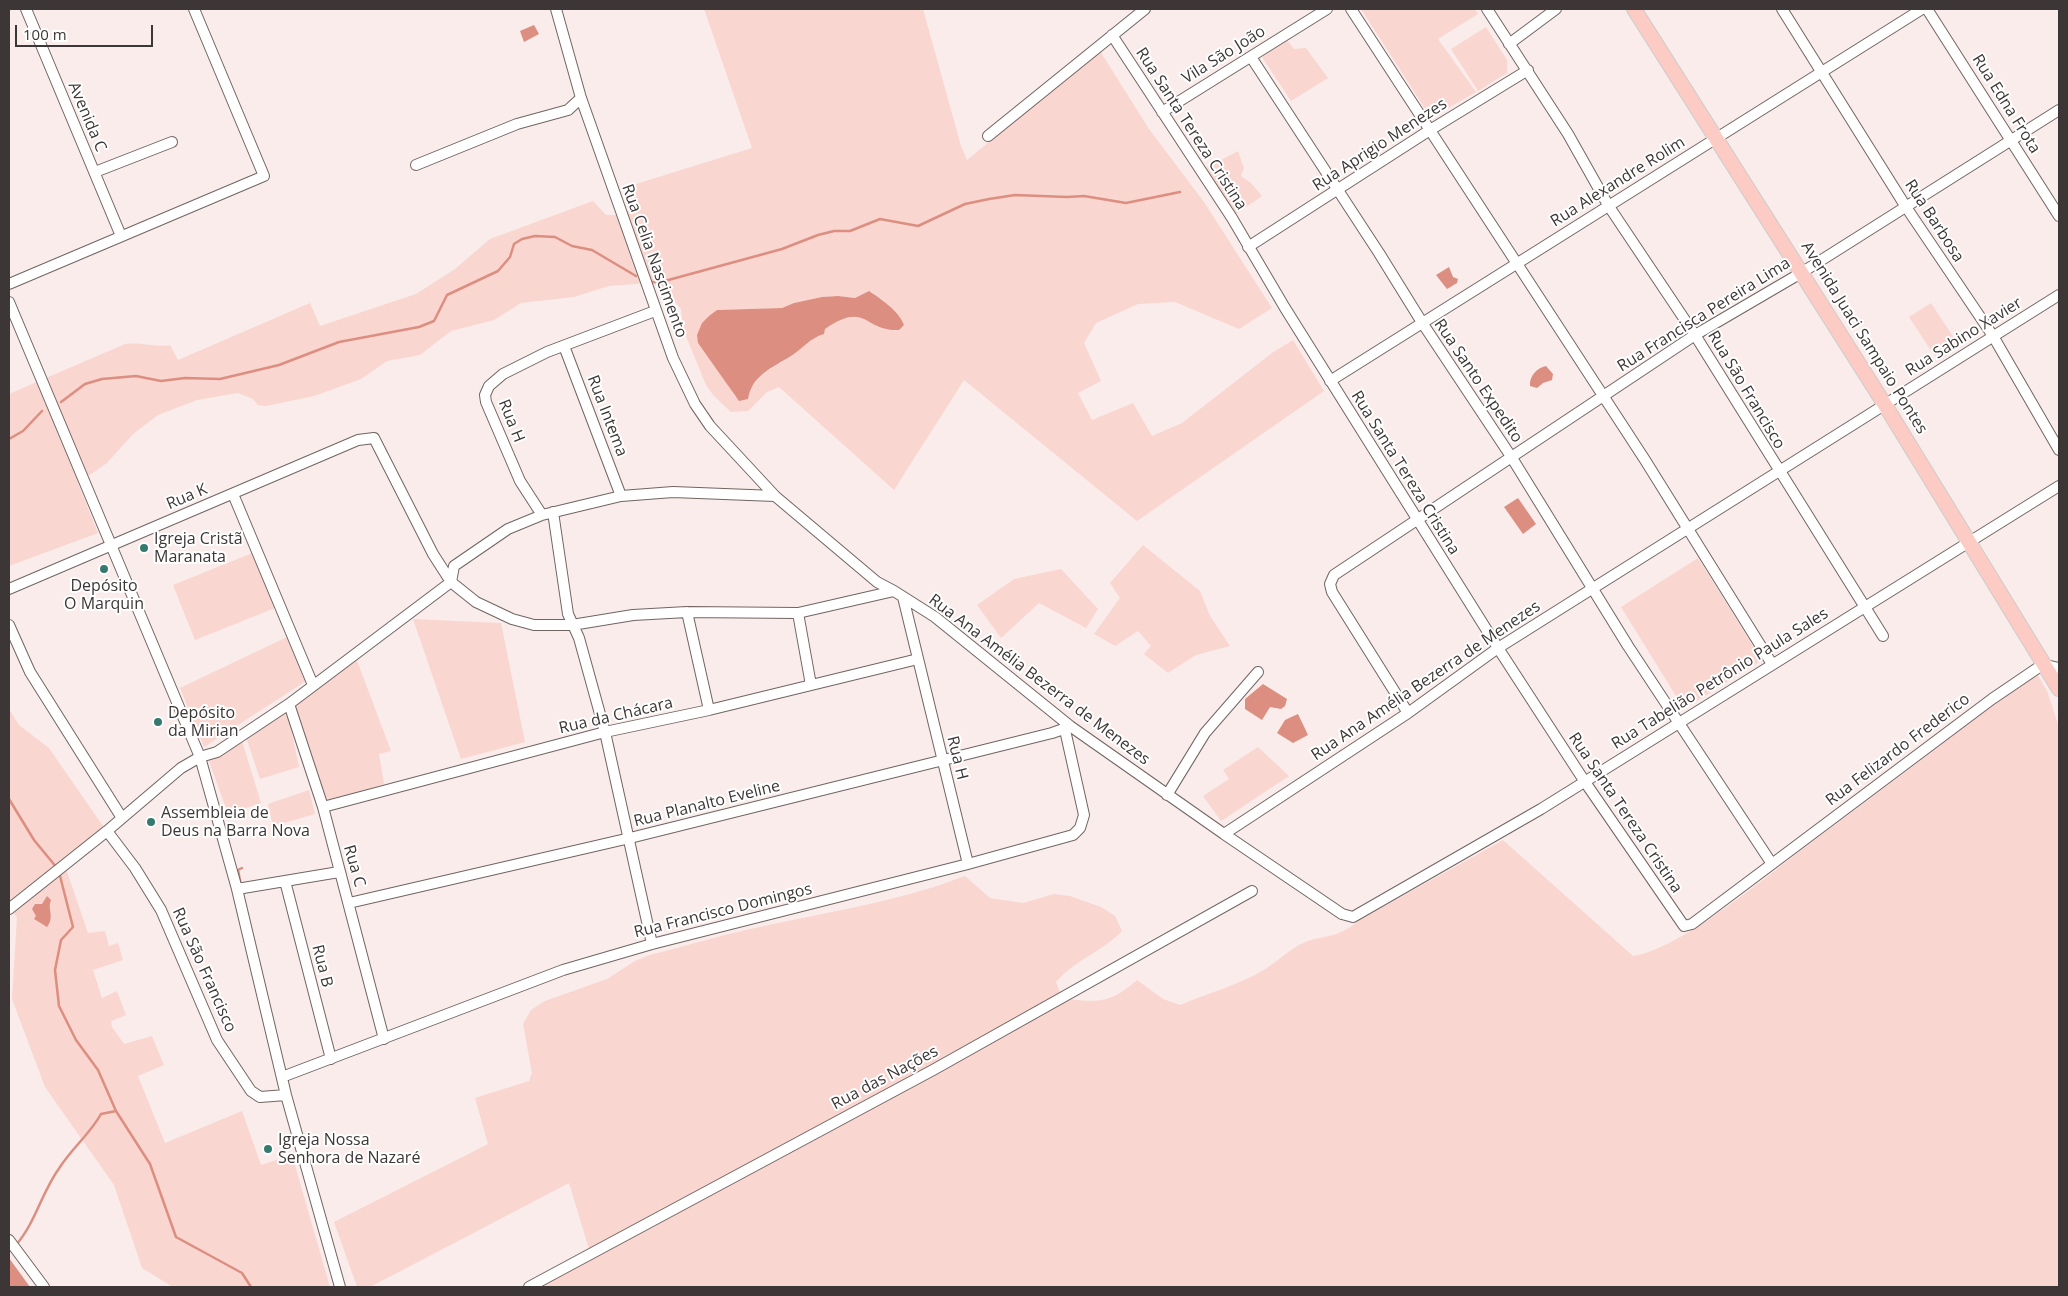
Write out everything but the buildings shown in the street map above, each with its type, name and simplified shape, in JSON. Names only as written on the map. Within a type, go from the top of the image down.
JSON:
[{"type":"main road","name":"Avenida Juaci Sampaio Pontes","points":[[1634,9],[1717,137],[1970,541],[2050,665],[2059,689]]},
{"type":"street","name":"Avenida C","points":[[26,9],[121,236]]},
{"type":"street","points":[[9,284],[264,176],[194,9]]},
{"type":"street","name":"Rua Celia Nascimento","points":[[556,9],[581,98],[655,311],[673,358],[695,404],[710,426],[775,496],[877,582],[898,594]]},
{"type":"street","points":[[988,136],[1145,9]]},
{"type":"street","name":"Vila São João","points":[[1162,112],[1327,9]]},
{"type":"street","points":[[1351,9],[1603,395],[1772,664]]},
{"type":"street","name":"Rua São Francisco","points":[[1487,9],[1528,70],[1608,205],[1695,335],[1883,636]]},
{"type":"street","points":[[1509,44],[1556,9]]},
{"type":"street","name":"Rua Barbosa","points":[[1782,9],[1906,207],[1993,336],[2059,450]]},
{"type":"street","name":"Rua Alexandre Rolim","points":[[1330,381],[1922,9]]},
{"type":"street","name":"Rua Edna Frota","points":[[1927,9],[2059,216]]},
{"type":"street","name":"Rua Santa Tereza Cristina","points":[[1112,35],[1248,246],[1415,519],[1585,782],[1681,922]]},
{"type":"street","name":"Rua Santo Expedito","points":[[1251,57],[1379,253],[1422,324],[1512,458],[1592,590],[1679,722]]},
{"type":"street","name":"Rua Aprigio Menezes","points":[[1248,246],[1528,70]]},
{"type":"street","points":[[416,165],[517,124],[568,110],[581,98]]},
{"type":"street","name":"Rua Francisca Pereira Lima","points":[[1408,713],[1330,588],[1331,578],[1334,575],[1415,519],[1512,458],[1603,395],[1695,335],[1801,273],[2059,110]]},
{"type":"street","points":[[95,172],[172,142]]},
{"type":"street","name":"Rua Sabino Xavier","points":[[1885,405],[2059,295]]},
{"type":"street","points":[[9,302],[12,317],[112,546],[200,757],[237,889],[286,1094],[340,1287]]},
{"type":"street","points":[[564,346],[655,311]]},
{"type":"street","name":"Rua Intema","points":[[564,346],[621,496]]},
{"type":"street","name":"Rua H","points":[[542,515],[520,481],[486,402],[485,395],[489,386],[503,374],[564,346]]},
{"type":"street","name":"Rua Ana Amélia Bezerra de Menezes","points":[[898,594],[934,617],[1067,728],[1224,834],[1408,713],[1498,648],[1885,405]]},
{"type":"street","name":"Rua K","points":[[10,588],[358,440],[374,438],[416,523],[451,582]]},
{"type":"street","name":"Rua Tabelião Petrônio Paula Sales","points":[[1224,834],[1342,914],[1353,917],[1358,915],[1541,809],[2059,486]]},
{"type":"street","points":[[9,910],[181,768],[200,757],[217,752],[289,704],[451,582],[454,566],[508,529],[542,515],[621,496],[673,492],[775,496]]},
{"type":"street","points":[[233,494],[313,685]]},
{"type":"street","points":[[553,512],[568,614],[579,638],[605,732],[652,944]]},
{"type":"street","points":[[451,582],[476,602],[512,619],[534,625],[572,625],[633,616],[687,612],[798,613],[898,594]]},
{"type":"street","name":"Rua H","points":[[898,594],[918,659],[968,864]]},
{"type":"street","points":[[687,612],[709,710]]},
{"type":"street","points":[[798,613],[811,685]]},
{"type":"street","points":[[9,625],[30,672],[122,818]]},
{"type":"street","name":"Rua da Chácara","points":[[323,807],[605,732],[709,710],[918,659]]},
{"type":"street","name":"Rua Felizardo Frederico","points":[[1681,922],[1684,926],[1692,924],[1992,699],[2050,665]]},
{"type":"street","points":[[1167,794],[1215,720],[1258,672]]},
{"type":"street","name":"Rua C","points":[[289,704],[323,807],[384,1039]]},
{"type":"street","points":[[1679,722],[1772,864]]},
{"type":"street","name":"Rua Planalto Eveline","points":[[349,903],[630,838],[1067,728]]},
{"type":"street","name":"Rua Francisco Domingos","points":[[282,1076],[563,970],[652,944],[968,864],[1073,835],[1080,828],[1083,810],[1067,728]]},
{"type":"street","name":"Rua São Francisco","points":[[107,831],[135,868],[162,910],[217,1040],[246,1084],[255,1095],[260,1097],[286,1094]]},
{"type":"street","points":[[237,889],[339,872]]},
{"type":"street","name":"Rua B","points":[[285,880],[330,1059]]},
{"type":"street","name":"Rua das Nações","points":[[529,1287],[933,1070],[1252,891]]},
{"type":"street","points":[[9,1240],[44,1287]]},
{"type":"shaded area","points":[[704,9],[923,9],[961,146],[967,160],[1100,51],[1149,129],[1204,202],[1272,308],[1239,329],[1175,302],[1138,304],[1096,323],[1084,343],[1101,381],[1078,393],[1092,420],[1133,403],[1152,436],[1182,423],[1272,353],[1293,340],[1324,391],[1137,521],[964,380],[894,490],[779,387],[767,392],[748,411],[731,412],[714,396],[706,385],[683,329],[681,309],[661,286],[648,283],[609,286],[574,297],[521,303],[494,320],[451,331],[420,355],[387,361],[361,379],[314,396],[266,406],[258,405],[253,399],[238,393],[197,400],[158,415],[133,434],[107,463],[78,483],[98,533],[9,566],[9,394],[125,344],[170,345],[178,360],[310,303],[320,326],[416,294],[455,269],[490,239],[593,201],[606,215],[616,215],[630,210],[623,188],[752,148]],"holes":[[[869,291],[890,306],[896,316],[899,330],[888,330],[879,327],[859,316],[851,316],[840,320],[825,329],[824,334],[810,340],[793,355],[759,376],[749,391],[735,397],[727,381],[698,343],[717,310],[782,308],[794,303],[822,297],[855,298]]]},
{"type":"shaded area","points":[[1361,9],[1475,9],[1478,14],[1438,39],[1476,92],[1431,118]]},
{"type":"shaded area","points":[[534,25],[539,34],[524,42],[520,31]]},
{"type":"shaded area","points":[[1486,27],[1507,60],[1507,73],[1478,91],[1451,49]]},
{"type":"shaded area","points":[[1287,40],[1294,49],[1306,48],[1328,78],[1291,101],[1262,57]]},
{"type":"shaded area","points":[[1238,151],[1244,168],[1241,176],[1251,183],[1262,196],[1233,216],[1204,169]]},
{"type":"shaded area","points":[[1449,267],[1453,277],[1458,279],[1457,283],[1447,289],[1436,275]]},
{"type":"shaded area","points":[[869,291],[889,305],[902,320],[904,325],[899,330],[879,327],[858,317],[849,317],[839,321],[825,329],[824,334],[814,338],[758,378],[750,391],[748,399],[739,401],[698,343],[697,335],[702,323],[717,310],[782,308],[794,303],[822,297],[855,298]]},
{"type":"shaded area","points":[[1931,303],[1960,347],[1938,361],[1909,317]]},
{"type":"shaded area","points":[[1546,366],[1553,374],[1552,380],[1543,383],[1537,388],[1530,386],[1534,373]]},
{"type":"shaded area","points":[[1518,498],[1536,524],[1523,534],[1504,507]]},
{"type":"shaded area","points":[[1143,545],[1200,591],[1210,616],[1230,646],[1196,655],[1168,673],[1144,654],[1151,646],[1138,631],[1115,646],[1094,634],[1120,598],[1110,583]]},
{"type":"shaded area","points":[[255,552],[280,606],[195,640],[173,585]]},
{"type":"shaded area","points":[[1698,558],[1762,660],[1684,709],[1621,607]]},
{"type":"shaded area","points":[[1061,569],[1098,609],[1086,628],[1039,603],[1001,638],[977,605],[1014,579]]},
{"type":"shaded area","points":[[413,619],[501,623],[525,742],[461,759]]},
{"type":"shaded area","points":[[287,637],[306,681],[204,747],[180,688]]},
{"type":"shaded area","points":[[356,658],[391,751],[379,754],[384,784],[324,803],[293,706]]},
{"type":"shaded area","points":[[2036,672],[2047,691],[2059,727],[2059,1287],[540,1287],[592,1259],[569,1183],[370,1287],[357,1287],[334,1222],[488,1144],[475,1098],[529,1081],[532,1073],[523,1024],[531,1010],[545,1001],[607,979],[635,961],[650,955],[734,933],[857,907],[912,893],[965,876],[990,898],[1023,903],[1054,894],[1070,896],[1101,907],[1115,916],[1122,931],[1056,982],[1062,998],[1094,1001],[1111,998],[1137,980],[1163,999],[1180,1005],[1255,975],[1307,941],[1336,934],[1350,927],[1503,840],[1633,956],[1653,951],[1675,940],[1725,908]]},
{"type":"shaded area","points":[[1263,684],[1287,699],[1285,706],[1281,709],[1270,707],[1262,720],[1245,709],[1245,699]]},
{"type":"shaded area","points":[[9,709],[19,725],[49,748],[105,829],[64,863],[88,933],[105,931],[109,946],[118,943],[123,960],[93,970],[102,998],[117,991],[126,1015],[111,1021],[112,1027],[124,1044],[152,1036],[164,1065],[138,1076],[165,1143],[242,1111],[261,1165],[292,1155],[330,1287],[173,1287],[142,1268],[114,1185],[45,1087],[12,999],[17,917],[9,908]]},
{"type":"shaded area","points":[[287,709],[299,767],[260,779],[246,737]]},
{"type":"shaded area","points":[[1298,714],[1308,735],[1293,743],[1277,733],[1285,720]]},
{"type":"shaded area","points":[[242,741],[261,803],[228,814],[209,761]]},
{"type":"shaded area","points":[[1258,747],[1289,776],[1221,821],[1203,796],[1229,779],[1223,770]]},
{"type":"shaded area","points":[[309,790],[315,814],[273,826],[268,804]]},
{"type":"shaded area","points":[[47,896],[51,900],[51,916],[47,927],[34,919],[36,916],[32,909],[35,904],[42,904]]},
{"type":"shaded area","points":[[9,1258],[30,1287],[9,1287]]},
{"type":"waterway","points":[[652,282],[661,282],[782,249],[818,235],[834,231],[850,231],[880,219],[918,226],[965,204],[989,199],[1015,195],[1084,196],[1126,203],[1180,192]]},
{"type":"waterway","points":[[61,402],[85,384],[102,379],[136,376],[161,381],[185,378],[220,379],[279,365],[339,342],[419,327],[434,321],[447,295],[498,271],[510,257],[514,244],[522,239],[535,236],[555,237],[572,246],[592,250],[636,276]]},
{"type":"waterway","points":[[9,439],[23,431],[42,411]]},
{"type":"waterway","points":[[9,799],[34,840],[57,868]]},
{"type":"waterway","points":[[241,886],[238,870],[242,868]]},
{"type":"waterway","points":[[59,872],[73,927],[61,940],[55,970],[59,1006],[76,1040],[98,1070],[116,1111],[150,1164],[176,1237],[242,1273],[251,1287]]},
{"type":"waterway","points":[[16,1245],[29,1226],[48,1186],[65,1160],[92,1128],[101,1114],[116,1111]]},
{"type":"place","name":"Igreja Cristã Maranata","points":[[144,548]]},
{"type":"place","name":"Depósito O Marquin","points":[[104,569]]},
{"type":"place","name":"Depósito da Mirian","points":[[158,722]]},
{"type":"place","name":"Assembleia de Deus na Barra Nova","points":[[151,822]]},
{"type":"place","name":"Igreja Nossa Senhora de Nazaré","points":[[268,1149]]}]
